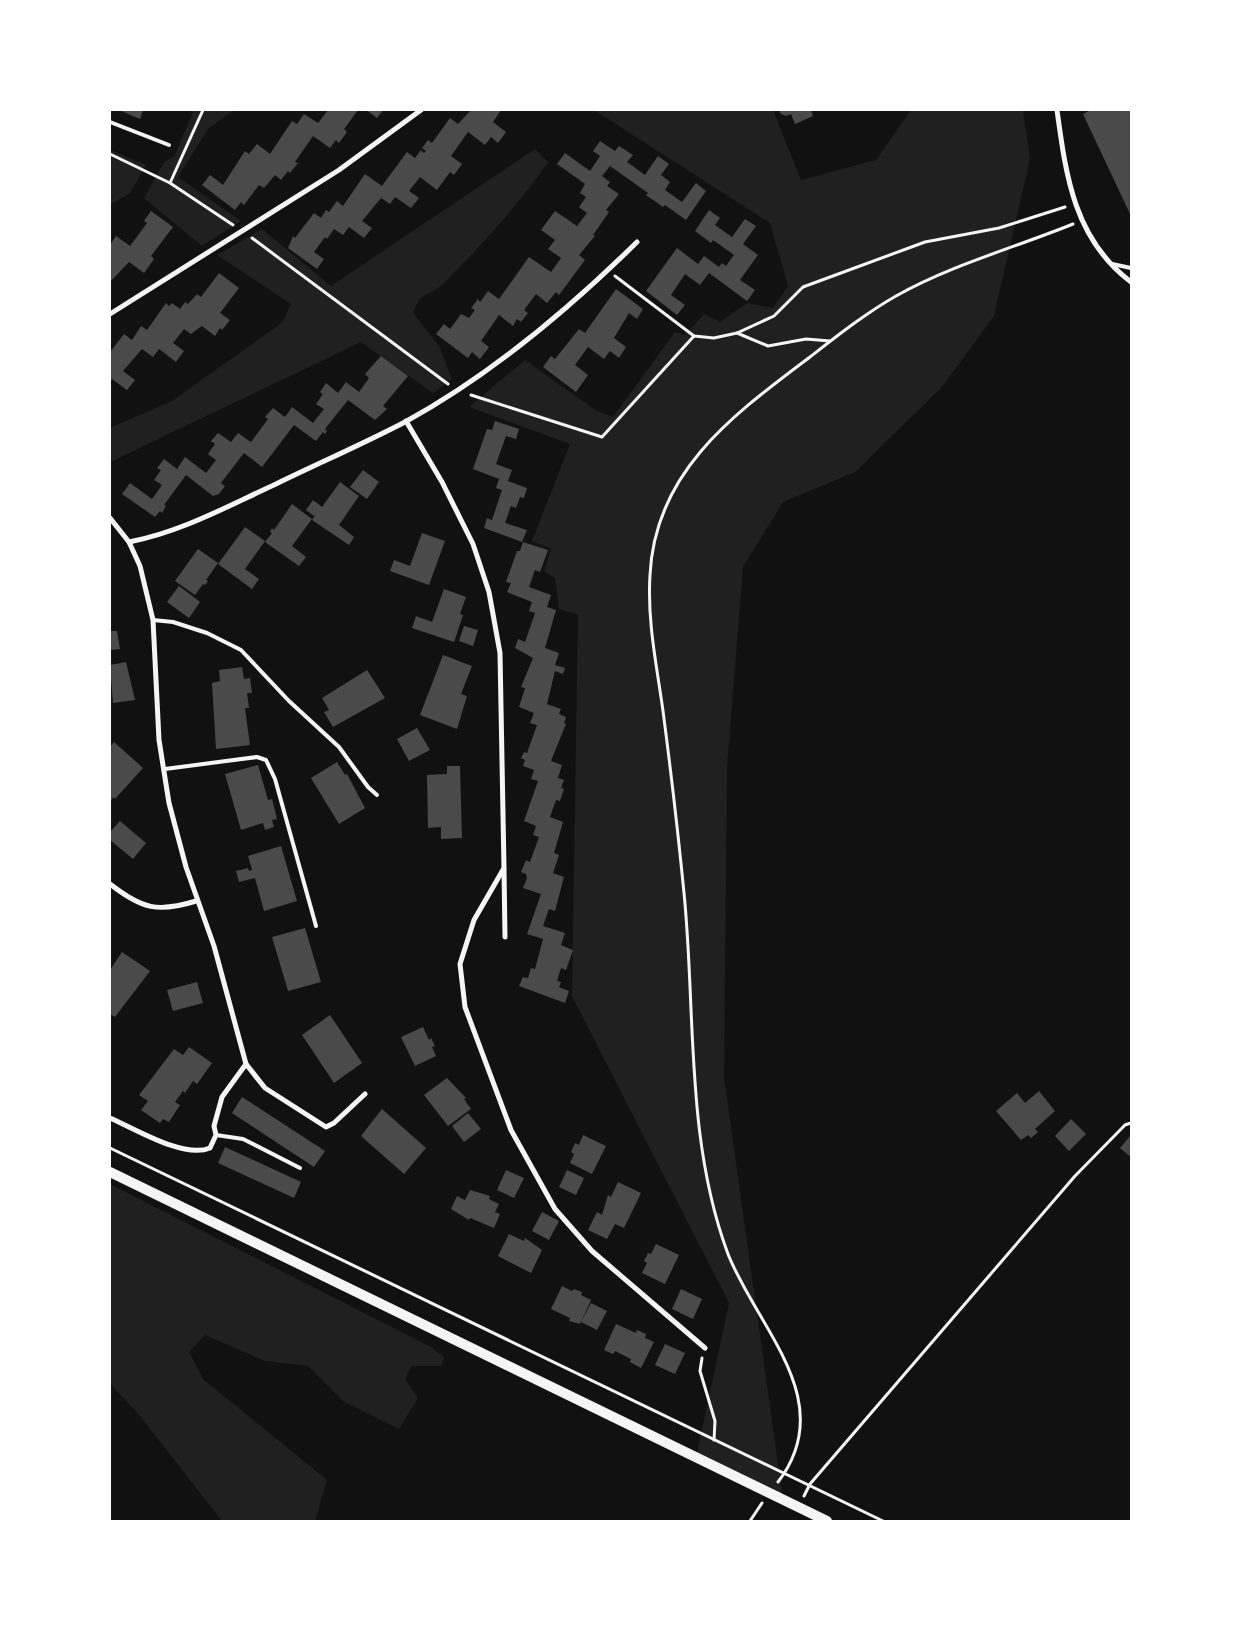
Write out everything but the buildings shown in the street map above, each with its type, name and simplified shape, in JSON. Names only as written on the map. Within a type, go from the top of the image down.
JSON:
[{"type":"main road","points":[[110,1172],[827,1521]]},
{"type":"street","points":[[110,314],[339,170],[421,110]]},
{"type":"street","points":[[1057,110],[1062,145],[1075,204],[1082,221],[1093,243],[1108,263],[1131,282]]},
{"type":"street","points":[[129,542],[147,539],[197,521],[406,421],[457,390],[538,332],[608,271],[637,242]]},
{"type":"street","points":[[406,421],[442,482],[473,544],[489,592],[500,653],[505,937]]},
{"type":"street","points":[[110,518],[129,542],[140,566],[153,620],[159,740],[169,803],[196,901],[214,946],[246,1064],[265,1088],[326,1127],[334,1123],[364,1094]]},
{"type":"street","points":[[504,868],[474,920],[460,964],[464,1007],[511,1130],[555,1209],[567,1223],[592,1251],[705,1348]]},
{"type":"street","points":[[110,884],[128,897],[152,908],[173,909],[196,901]]},
{"type":"street","points":[[110,1118],[167,1144],[202,1152],[210,1148],[216,1135],[214,1126],[222,1097],[246,1064]]},
{"type":"lane","points":[[110,122],[169,145]]},
{"type":"lane","points":[[1108,263],[1131,268]]},
{"type":"lane","points":[[153,620],[173,622],[207,633],[241,650],[289,702],[339,747],[368,787],[377,796]]},
{"type":"lane","points":[[165,769],[257,757],[266,760],[275,780],[316,926]]},
{"type":"lane","points":[[216,1135],[243,1138],[300,1168]]},
{"type":"path","points":[[170,184],[203,110]]},
{"type":"path","points":[[110,154],[170,184],[242,231],[457,390],[602,437],[694,336]]},
{"type":"path","points":[[608,271],[694,336],[714,338],[737,333],[774,316],[803,287],[925,242],[999,228],[1075,204]]},
{"type":"path","points":[[750,1521],[794,1457],[800,1435],[801,1421],[792,1376],[774,1337],[739,1278],[728,1251],[703,1159],[697,1104],[689,938],[673,785],[651,621],[650,574],[653,542],[670,496],[696,455],[714,434],[762,393],[896,296],[973,261],[1082,221]]},
{"type":"path","points":[[737,333],[768,346],[806,339],[831,342]]},
{"type":"path","points":[[798,1507],[810,1484],[1075,1176],[1125,1125],[1131,1123]]},
{"type":"path","points":[[110,1148],[714,1440],[810,1484],[883,1521]]},
{"type":"path","points":[[705,1348],[700,1371],[715,1422],[714,1440]]},
{"type":"shaded area","points":[[194,110],[234,110],[208,129],[178,177],[241,221],[202,246],[144,198],[164,162],[174,157]]},
{"type":"shaded area","points":[[594,110],[773,110],[801,180],[876,160],[911,110],[1023,110],[1030,159],[994,316],[941,388],[855,472],[783,502],[743,567],[727,767],[724,1077],[783,1500],[696,1457],[729,1303],[572,996],[578,615],[559,609],[555,578],[544,571],[551,549],[532,541],[570,444],[469,407],[525,360],[595,410],[613,417],[675,332],[685,335],[704,314],[720,322],[747,303],[773,308],[788,286],[770,223]]},
{"type":"shaded area","points":[[535,149],[548,162],[525,193],[445,282],[423,296],[416,305],[413,313],[439,346],[452,379],[433,393],[361,342],[110,462],[110,428],[172,401],[283,322],[291,304],[217,255],[262,229],[331,286]]},
{"type":"shaded area","points":[[110,150],[146,165],[130,193],[110,205]]},
{"type":"shaded area","points":[[110,1184],[431,1347],[444,1357],[441,1366],[412,1366],[405,1379],[418,1398],[399,1429],[343,1401],[308,1366],[265,1361],[205,1335],[189,1352],[203,1379],[327,1480],[315,1521],[222,1521],[140,1416],[110,1383]]}]
